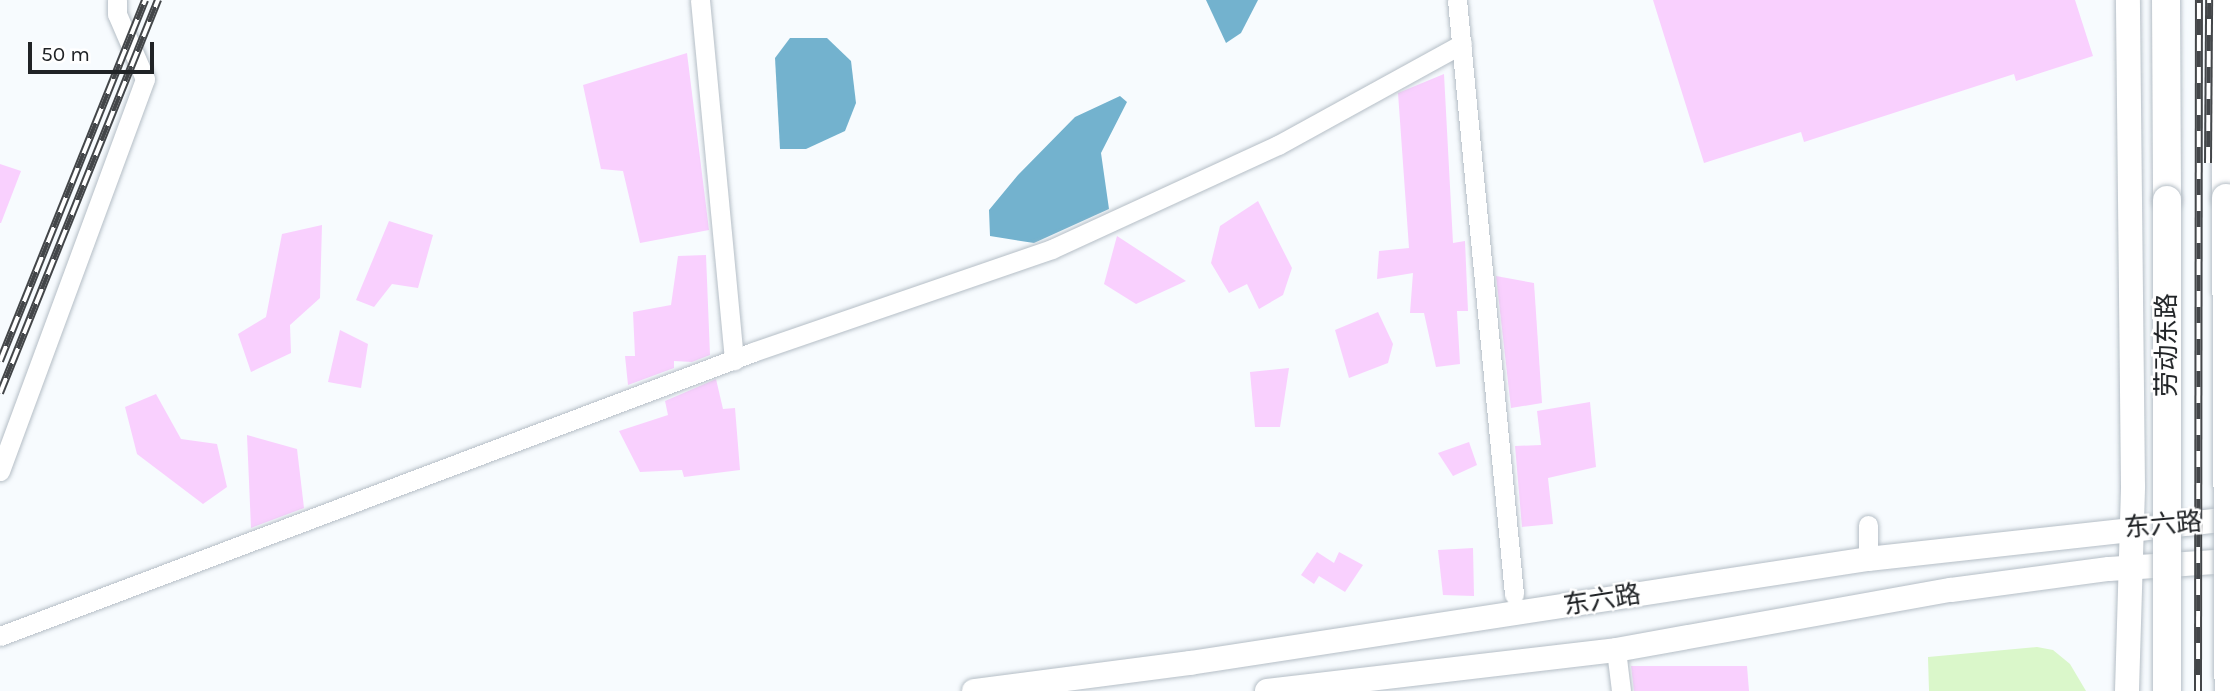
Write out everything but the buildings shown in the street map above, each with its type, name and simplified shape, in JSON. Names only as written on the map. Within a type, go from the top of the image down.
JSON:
[{"type":"highway","name":"劳动东路","points":[[2166,0],[2167,691]]},
{"type":"highway","points":[[2225,0],[2229,691]]},
{"type":"main road","points":[[2127,691],[2132,528],[2128,0]]},
{"type":"main road","name":"东六路","points":[[974,691],[1190,663],[1868,559],[2230,519]]},
{"type":"main road","name":"东六路","points":[[1267,691],[1616,650],[1951,590],[2130,568],[2230,561]]},
{"type":"street","points":[[0,471],[145,79],[117,14],[117,0]]},
{"type":"street","points":[[700,0],[734,360]]},
{"type":"street","points":[[1457,0],[1514,594]]},
{"type":"street","points":[[0,636],[734,360],[1052,249],[1279,145],[1462,44]]},
{"type":"street","points":[[1868,525],[1868,559]]},
{"type":"street","points":[[1616,650],[1620,691]]},
{"type":"green space","points":[[2037,647],[2053,650],[2070,664],[2086,691],[1929,691],[1928,657]]},
{"type":"water","points":[[1206,0],[1258,0],[1241,33],[1226,43]]},
{"type":"water","points":[[790,38],[827,38],[851,61],[856,103],[845,131],[806,149],[780,149],[775,58]]},
{"type":"water","points":[[1120,96],[1127,102],[1101,153],[1109,209],[1034,243],[990,236],[989,210],[1018,175],[1075,117]]},
{"type":"railway","points":[[0,361],[145,0]]},
{"type":"railway","points":[[0,393],[158,0]]},
{"type":"railway","points":[[2198,691],[2199,0]]},
{"type":"railway","points":[[2208,163],[2209,0]]}]
